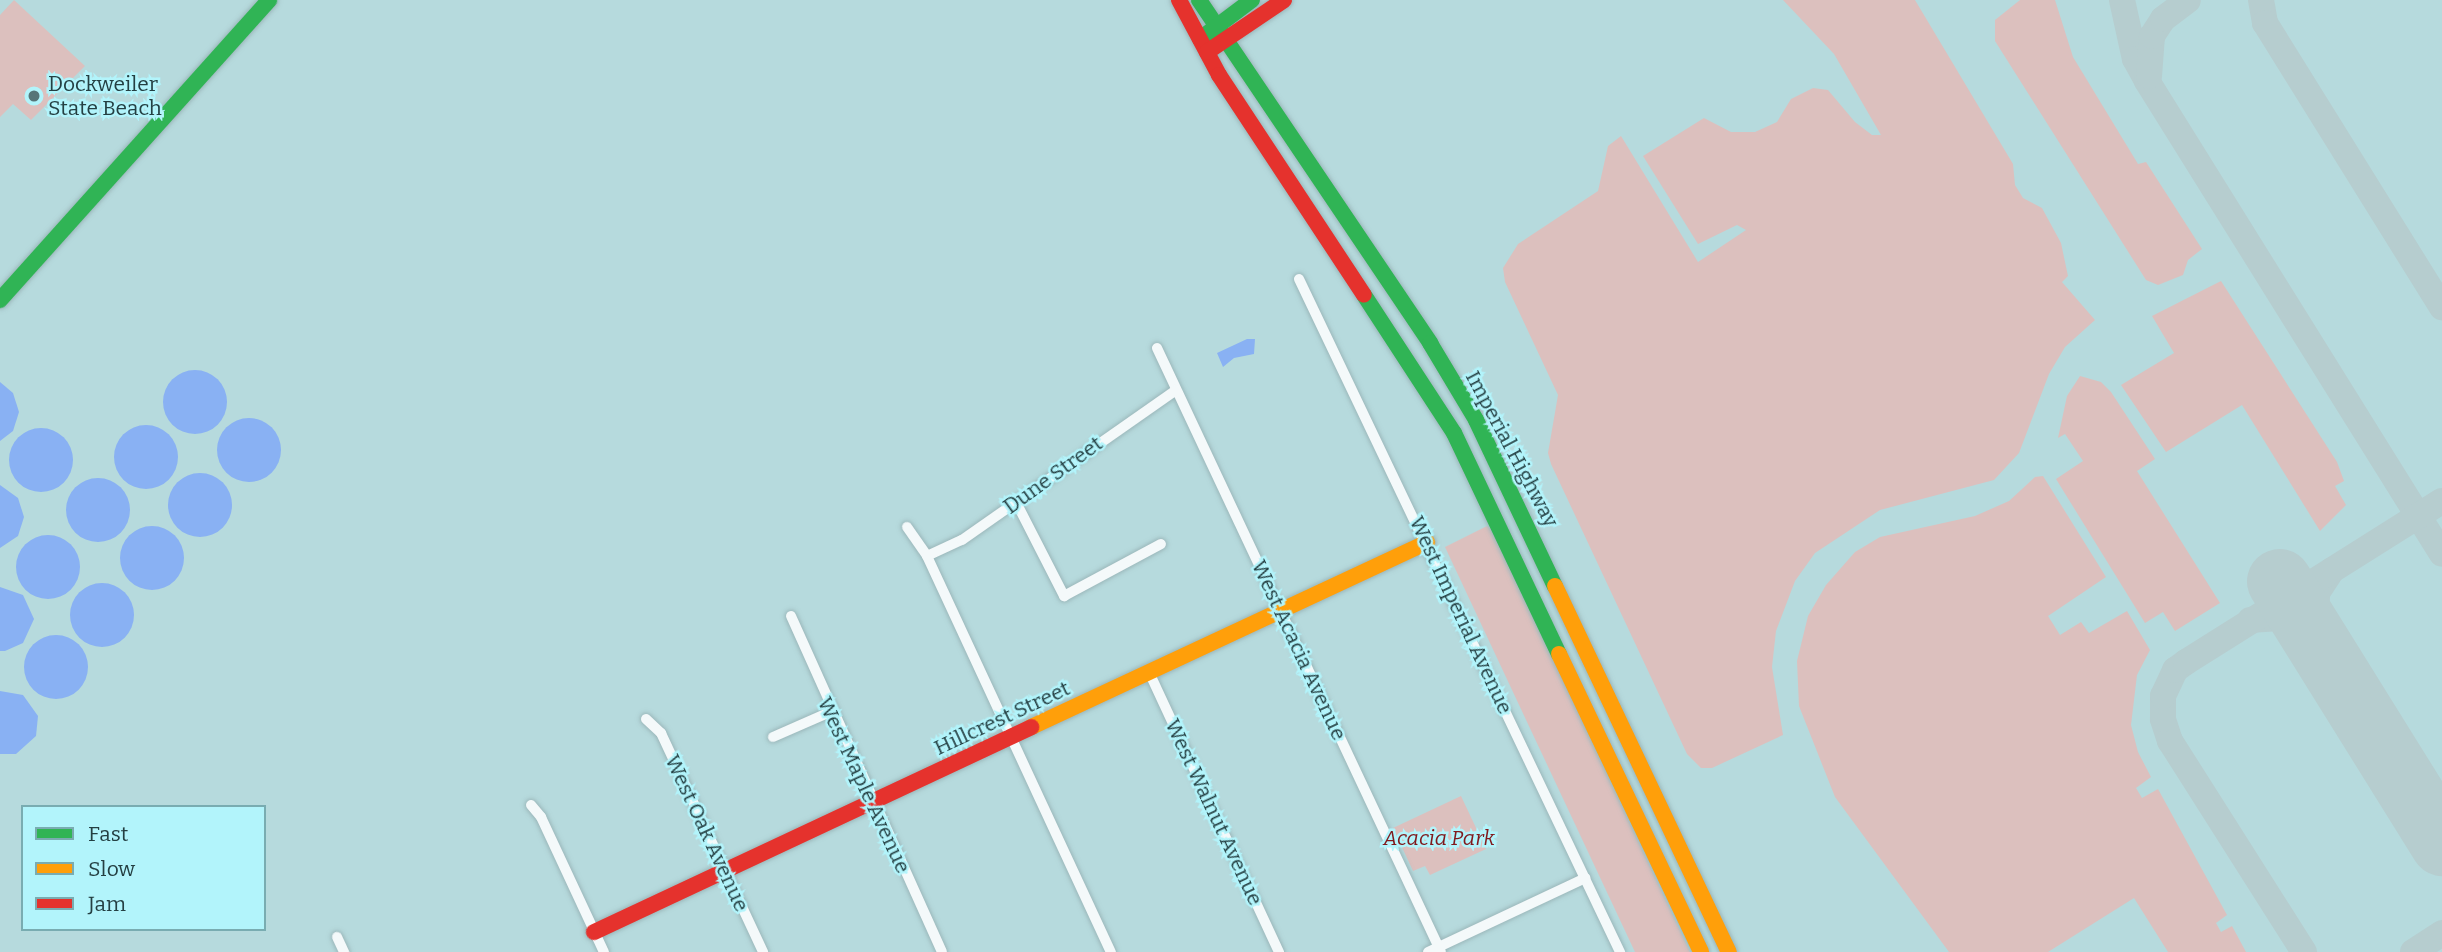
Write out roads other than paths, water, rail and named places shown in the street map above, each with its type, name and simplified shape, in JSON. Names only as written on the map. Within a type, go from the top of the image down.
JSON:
[{"type":"main road","points":[[0,300],[269,0]]},
{"type":"main road","name":"Imperial Highway","points":[[1179,0],[1204,46],[1434,399],[1497,517],[1701,952]]},
{"type":"main road","name":"Imperial Highway","points":[[1199,0],[1430,343],[1496,457],[1729,952]]},
{"type":"main road","points":[[1220,34],[1252,0]]},
{"type":"main road","points":[[1204,46],[1220,34],[1284,0]]},
{"type":"main road","points":[[1497,517],[1505,513],[1517,516],[1536,556],[1546,561]]},
{"type":"main road","name":"Hillcrest Street","points":[[594,932],[1427,542]]},
{"type":"street","name":"West Imperial Avenue","points":[[1299,279],[1427,542],[1620,952]]},
{"type":"street","name":"West Acacia Avenue","points":[[1157,348],[1440,949]]},
{"type":"street","name":"Dune Street","points":[[927,556],[961,540],[1176,390]]},
{"type":"street","points":[[1016,502],[1064,596],[1161,544]]},
{"type":"street","points":[[907,527],[927,556],[1111,952]]},
{"type":"street","name":"West Maple Avenue","points":[[790,616],[830,712],[942,952]]},
{"type":"street","name":"West Walnut Avenue","points":[[1149,672],[1279,952]]},
{"type":"street","points":[[773,737],[830,712]]},
{"type":"street","name":"West Oak Avenue","points":[[646,719],[661,733],[763,952]]},
{"type":"street","points":[[531,806],[541,817],[604,952]]},
{"type":"street","points":[[1428,952],[1440,949],[1585,878]]},
{"type":"street","points":[[337,937],[344,952]]},
{"type":"water","points":[[1247,339],[1255,339],[1254,354],[1234,358],[1223,367],[1217,353]]},
{"type":"water","points":[[189,370],[201,370],[218,379],[225,390],[225,414],[218,425],[201,434],[189,434],[177,429],[168,420],[163,408],[163,396],[168,384],[177,375]]},
{"type":"water","points":[[0,382],[13,393],[19,412],[13,431],[0,441]]},
{"type":"water","points":[[243,418],[255,418],[272,427],[279,438],[279,462],[272,473],[255,482],[243,482],[231,477],[222,468],[217,456],[217,444],[222,432],[231,423]]},
{"type":"water","points":[[140,425],[152,425],[169,434],[176,445],[176,469],[169,480],[152,489],[140,489],[128,484],[119,475],[114,463],[114,451],[119,439],[128,430]]},
{"type":"water","points":[[35,428],[47,428],[64,437],[71,448],[71,472],[64,483],[47,492],[35,492],[23,487],[14,478],[9,466],[9,454],[14,442],[23,433]]},
{"type":"water","points":[[194,473],[206,473],[223,482],[230,493],[230,517],[223,528],[206,537],[194,537],[182,532],[173,523],[168,511],[168,499],[173,487],[182,478]]},
{"type":"water","points":[[92,478],[104,478],[121,487],[128,498],[128,522],[121,533],[104,542],[92,542],[80,537],[71,528],[66,516],[66,504],[71,492],[80,483]]},
{"type":"water","points":[[0,485],[18,498],[24,517],[18,536],[0,548]]},
{"type":"water","points":[[146,526],[158,526],[175,535],[182,546],[182,570],[175,581],[158,590],[146,590],[134,585],[125,576],[120,564],[120,552],[125,540],[134,531]]},
{"type":"water","points":[[42,535],[54,535],[71,544],[78,555],[78,579],[71,590],[54,599],[42,599],[30,594],[21,585],[16,573],[16,561],[21,549],[30,540]]},
{"type":"water","points":[[96,583],[108,583],[125,592],[132,603],[132,627],[125,638],[108,647],[96,647],[84,642],[75,633],[70,621],[70,609],[75,597],[84,588]]},
{"type":"water","points":[[0,587],[23,595],[34,619],[23,643],[5,651],[0,651]]},
{"type":"water","points":[[50,635],[62,635],[79,644],[86,655],[86,679],[79,690],[62,699],[50,699],[38,694],[29,685],[24,673],[24,661],[29,649],[38,640]]},
{"type":"water","points":[[0,691],[23,695],[38,716],[36,736],[16,754],[0,754]]},
{"type":"place","name":"Dockweiler State Beach","points":[[34,96]]},
{"type":"park label","name":"Acacia Park","points":[[1439,838]]}]
